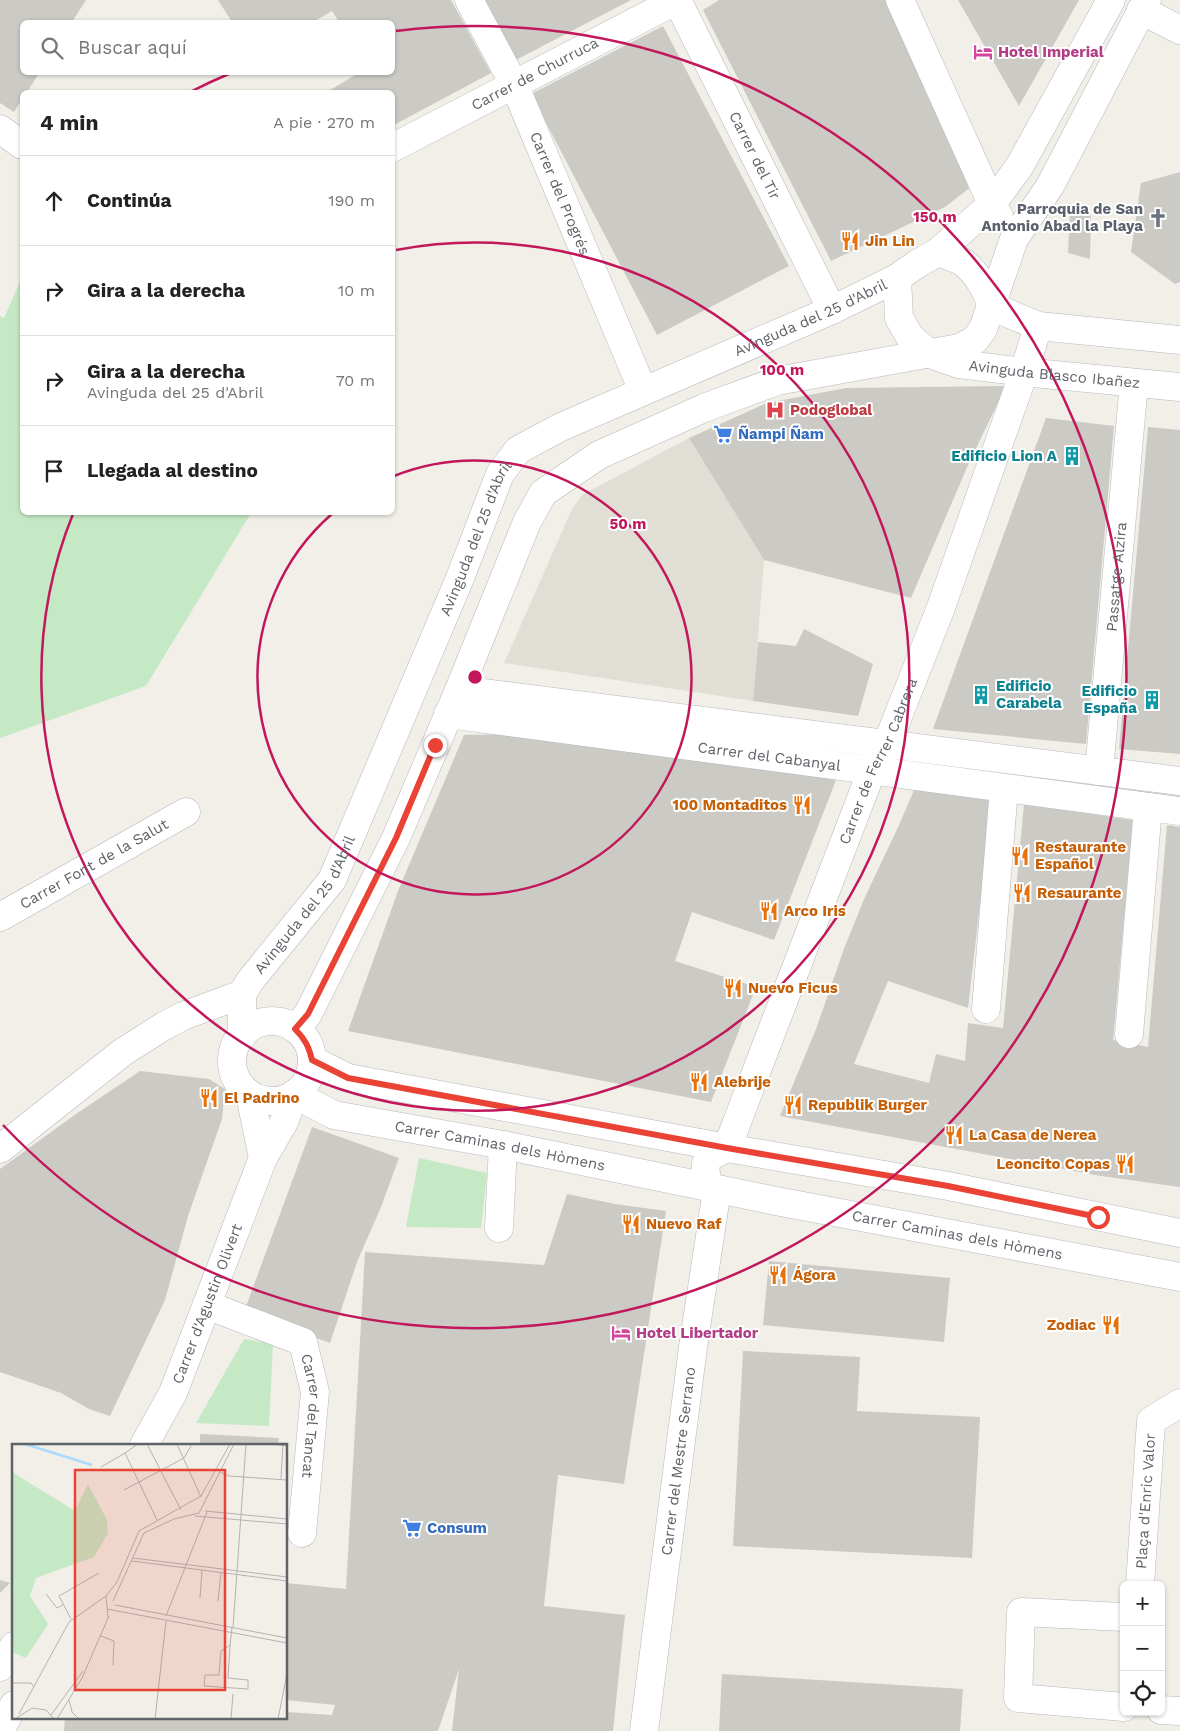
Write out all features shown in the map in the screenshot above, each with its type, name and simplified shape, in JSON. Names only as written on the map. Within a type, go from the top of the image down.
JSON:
[{"type":"street","name":"Carrer del Progrés","points":[[469,0],[514,84],[643,391]]},
{"type":"street","name":"Carrer de Churruca","points":[[395,146],[677,0]]},
{"type":"street","name":"Carrer del Tir","points":[[677,0],[832,310]]},
{"type":"street","points":[[900,0],[992,204],[1014,239]]},
{"type":"street","points":[[930,354],[910,337],[899,318],[897,278],[938,252],[992,204],[1019,167],[1112,0]]},
{"type":"street","points":[[295,1029],[308,1014],[396,838],[527,522],[543,493],[599,455],[704,408],[777,381],[959,348],[975,340],[982,329],[991,306],[1014,239],[1050,186],[1144,5],[1180,30]]},
{"type":"street","points":[[0,129],[20,144]]},
{"type":"street","points":[[938,252],[962,262],[988,293],[991,306]]},
{"type":"street","name":"Avinguda del 25 d'Abril","points":[[242,994],[250,981],[332,880],[460,578],[500,474],[518,450],[561,427],[832,310],[897,278]]},
{"type":"street","points":[[991,306],[1038,326],[1180,340]]},
{"type":"street","name":"Carrer de Ferrer Cabrera","points":[[734,1149],[872,770],[886,744],[940,610],[1024,372],[1038,326]]},
{"type":"street","name":"Avinguda Blasco Ibañez","points":[[930,354],[958,364],[1180,387]]},
{"type":"street","name":"Passatge Alzira","points":[[1099,771],[1134,383]]},
{"type":"street","name":"Carrer del Cabanyal","points":[[454,702],[886,744],[1180,782]]},
{"type":"street","name":"Carrer del Cabanyal","points":[[454,702],[872,770],[1180,811]]},
{"type":"street","points":[[986,1009],[1004,788]]},
{"type":"street","points":[[1129,1034],[1148,807]]},
{"type":"street","name":"Carrer Font de la Salut","points":[[0,917],[186,812]]},
{"type":"street","points":[[0,1149],[123,1052],[183,1016],[242,994],[242,1036]]},
{"type":"street","points":[[267,1022],[277,1022],[295,1029],[307,1043],[312,1060],[310,1073],[304,1085],[286,1099],[268,1101],[250,1095],[240,1086],[234,1074],[232,1061],[234,1048],[242,1036],[248,1028],[267,1022]]},
{"type":"street","points":[[312,1060],[348,1078],[948,1186],[1180,1233]]},
{"type":"street","name":"Carrer Caminas dels Hòmens","points":[[294,1094],[334,1115],[503,1145],[720,1190],[1180,1277]]},
{"type":"street","name":"Carrer d'Agustin Olivert","points":[[145,1444],[172,1393],[263,1158],[285,1120],[294,1094]]},
{"type":"street","points":[[250,1095],[263,1158]]},
{"type":"street","points":[[499,1228],[503,1145]]},
{"type":"street","points":[[734,1149],[747,1170],[746,1179],[720,1190],[706,1167],[707,1160],[711,1155],[734,1149]]},
{"type":"street","name":"Carrer del Mestre Serrano","points":[[644,1731],[693,1347],[720,1190]]},
{"type":"street","name":"Carrer del Tancat","points":[[207,1305],[303,1342],[315,1392],[302,1533]]},
{"type":"street","name":"Plaça d'Enric Valor","points":[[1140,1581],[1151,1422],[1180,1403]]},
{"type":"street","points":[[1120,1617],[1021,1612],[1018,1698],[1120,1707]]},
{"type":"street","points":[[0,1667],[12,1649]]},
{"type":"street","points":[[0,1730],[12,1709]]},
{"type":"street","points":[[1165,1710],[1180,1711]]},
{"type":"shaded area","points":[[689,438],[764,560],[753,701],[504,663],[572,509],[582,495]]},
{"type":"green space","points":[[20,282],[20,515],[250,515],[146,686],[0,738],[0,316],[4,318]]},
{"type":"green space","points":[[419,1158],[487,1173],[481,1228],[406,1227]]},
{"type":"green space","points":[[244,1339],[273,1344],[269,1426],[196,1423]]},
{"type":"building","points":[[0,0],[86,0],[73,20],[20,20],[20,75],[38,75],[28,90],[20,90],[20,102],[14,112],[0,103]]},
{"type":"building","points":[[218,0],[451,0],[491,73],[395,124],[395,90],[330,90],[355,75],[395,75],[395,20],[338,20],[332,11],[316,20],[231,20]]},
{"type":"building","points":[[480,0],[631,0],[512,62]]},
{"type":"building","points":[[719,0],[885,0],[972,186],[945,207],[831,261],[703,10]]},
{"type":"building","points":[[958,0],[1079,0],[1019,106]]},
{"type":"building","points":[[663,26],[789,266],[657,335],[531,94]]},
{"type":"building","name":"Parroquia de San Antonio Abad la Playa","points":[[1180,172],[1180,282],[1175,284],[1131,252],[1141,183]]},
{"type":"building","points":[[1070,212],[1091,213],[1090,259],[1068,253]]},
{"type":"building","points":[[1006,386],[968,465],[911,598],[764,560],[689,438],[767,403],[846,388]]},
{"type":"building","points":[[1046,418],[1114,426],[1086,744],[933,729]]},
{"type":"building","points":[[1148,427],[1180,430],[1180,754],[1119,749]]},
{"type":"building","points":[[804,629],[873,664],[858,716],[753,701],[758,642],[796,646]]},
{"type":"building","points":[[519,734],[693,757],[836,780],[774,940],[692,912],[675,961],[756,987],[711,1102],[348,1031],[398,891],[464,735]]},
{"type":"building","points":[[914,790],[992,800],[968,1008],[888,981],[854,1064],[929,1083],[936,1054],[965,1061],[968,1023],[1003,1028],[1024,804],[1133,820],[1113,1040],[1148,1047],[1167,825],[1180,827],[1180,1187],[1101,1176],[780,1116],[816,1029],[845,946],[865,897]]},
{"type":"building","points":[[140,1071],[209,1079],[225,1089],[222,1119],[188,1216],[165,1300],[110,1416],[89,1409],[61,1393],[0,1372],[0,1169]]},
{"type":"building","points":[[312,1127],[399,1158],[381,1207],[357,1262],[330,1343],[244,1312]]},
{"type":"building","points":[[567,1194],[615,1204],[666,1211],[624,1484],[558,1475],[544,1606],[625,1615],[613,1731],[452,1731],[459,1669],[438,1731],[64,1731],[65,1718],[288,1718],[288,1712],[332,1715],[335,1705],[288,1700],[288,1583],[346,1589],[365,1252],[544,1265]]},
{"type":"building","points":[[769,1261],[950,1278],[944,1342],[763,1325]]},
{"type":"building","points":[[743,1351],[860,1357],[857,1411],[980,1417],[972,1558],[733,1546]]},
{"type":"building","points":[[200,1434],[279,1438],[278,1444],[200,1444]]},
{"type":"building","points":[[0,1580],[10,1583],[0,1593]]},
{"type":"building","points":[[722,1674],[963,1689],[960,1731],[719,1731]]},
{"type":"place","name":"Hotel Imperial","points":[[983,52]]},
{"type":"place","name":"Parroquia de San Antonio Abad la Playa","points":[[1158,218]]},
{"type":"place","name":"Jin Lin","points":[[850,241]]},
{"type":"place","name":"Podoglobal","points":[[775,410]]},
{"type":"place","name":"Ñampi Ñam","points":[[723,434]]},
{"type":"place","name":"Edificio Lion A","points":[[1072,456]]},
{"type":"place","name":"Edificio Carabela","points":[[981,695]]},
{"type":"place","name":"Edificio España","points":[[1152,700]]},
{"type":"place","name":"100 Montaditos","points":[[802,805]]},
{"type":"place","name":"Restaurante Español","points":[[1020,856]]},
{"type":"place","name":"Resaurante","points":[[1022,893]]},
{"type":"place","name":"Arco Iris","points":[[769,911]]},
{"type":"place","name":"Nuevo Ficus","points":[[733,988]]},
{"type":"place","name":"Alebrije","points":[[699,1082]]},
{"type":"place","name":"El Padrino","points":[[209,1098]]},
{"type":"place","name":"Republik Burger","points":[[793,1105]]},
{"type":"place","name":"La Casa de Nerea","points":[[954,1135]]},
{"type":"place","name":"Leoncito Copas","points":[[1125,1164]]},
{"type":"place","name":"Nuevo Raf","points":[[631,1224]]},
{"type":"place","name":"Ágora","points":[[778,1275]]},
{"type":"place","name":"Zodiac","points":[[1111,1325]]},
{"type":"place","name":"Hotel Libertador","points":[[621,1333]]},
{"type":"place","name":"Consum","points":[[412,1528]]},
{"type":"route","points":[[435,745],[396,838],[308,1014],[295,1029],[304,1038],[312,1060],[348,1078],[671,1136],[727,1148],[784,1156],[948,1186],[1098,1217]]}]
